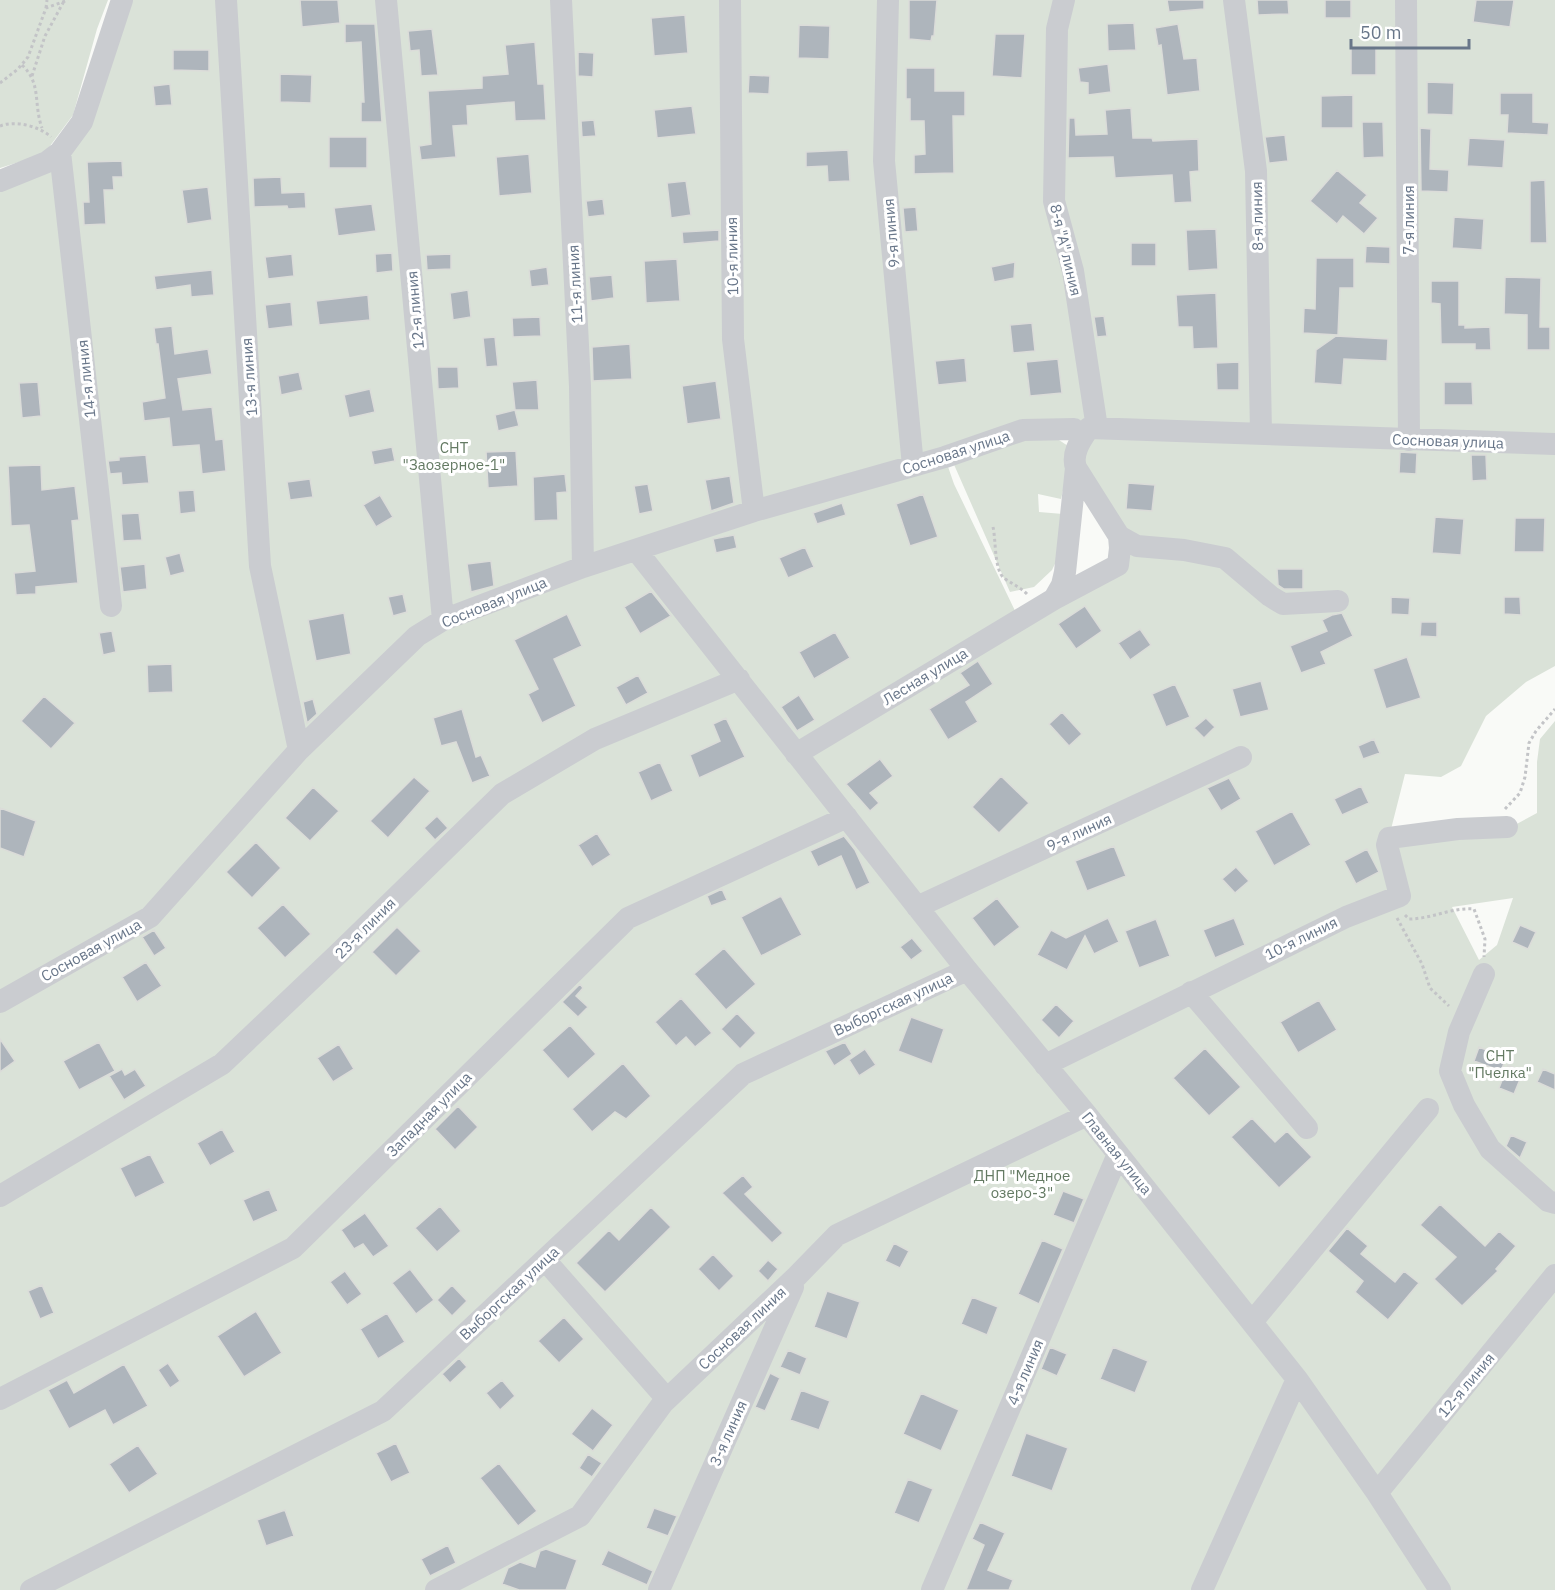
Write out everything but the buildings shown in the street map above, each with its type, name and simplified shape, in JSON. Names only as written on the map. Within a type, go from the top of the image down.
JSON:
[{"type":"street","points":[[0,181],[47,162],[60,152],[82,122],[122,0]]},
{"type":"street","name":"13-я линия","points":[[225,0],[260,566],[299,750]]},
{"type":"street","name":"12-я линия","points":[[386,0],[443,620]]},
{"type":"street","name":"11-я линия","points":[[561,0],[580,386],[583,567]]},
{"type":"street","name":"10-я линия","points":[[730,0],[733,339],[754,511]]},
{"type":"street","name":"9-я линия","points":[[888,0],[884,161],[913,466]]},
{"type":"street","name":"8-я \"А\" линия","points":[[1064,0],[1057,29],[1054,201],[1072,271],[1087,428]]},
{"type":"street","name":"8-я линия","points":[[1233,0],[1256,171],[1261,433]]},
{"type":"street","name":"7-я линия","points":[[1406,0],[1409,440]]},
{"type":"street","name":"14-я линия","points":[[60,152],[111,606]]},
{"type":"street","points":[[1087,428],[1074,461],[1076,468],[1119,536],[1137,546],[1184,550],[1225,558],[1270,596],[1283,604],[1338,601]]},
{"type":"street","name":"Сосновая улица","points":[[0,1002],[150,917],[299,750],[417,636],[443,620],[583,567],[754,511],[945,457],[1023,430],[1087,428],[1555,444]]},
{"type":"street","points":[[1045,604],[1062,585],[1065,572],[1076,468]]},
{"type":"street","name":"Лесная улица","points":[[796,754],[1045,604],[1118,566],[1119,536]]},
{"type":"street","name":"Главная улица","points":[[636,550],[967,970],[1119,1154],[1297,1379],[1377,1493],[1438,1589]]},
{"type":"street","name":"23-я линия","points":[[0,1196],[222,1064],[502,794],[595,739],[739,679]]},
{"type":"street","name":"9-я линия","points":[[917,907],[1242,757]]},
{"type":"street","name":"Западная улица","points":[[0,1399],[293,1248],[628,918],[847,817]]},
{"type":"street","points":[[1393,898],[1400,896],[1387,845],[1389,838],[1498,827]]},
{"type":"street","name":"10-я линия","points":[[1045,1065],[1346,916],[1393,898]]},
{"type":"street","name":"Выборгская улица","points":[[31,1590],[383,1411],[743,1074],[967,970]]},
{"type":"street","points":[[1484,974],[1459,1032],[1450,1071],[1464,1105],[1490,1149],[1548,1201],[1555,1203]]},
{"type":"street","points":[[1191,992],[1307,1128]]},
{"type":"street","points":[[1252,1322],[1428,1109]]},
{"type":"street","name":"Сосновая линия","points":[[436,1590],[580,1516],[668,1399],[837,1235],[1087,1115]]},
{"type":"street","name":"4-я линия","points":[[932,1590],[1119,1154]]},
{"type":"street","points":[[545,1260],[668,1399]]},
{"type":"street","name":"12-я линия","points":[[1377,1493],[1555,1275]]},
{"type":"street","name":"3-я линия","points":[[659,1590],[797,1276]]},
{"type":"street","points":[[1202,1590],[1297,1379]]},
{"type":"path","points":[[0,83],[28,57],[47,0]]},
{"type":"path","points":[[46,8],[65,0]]},
{"type":"path","points":[[43,130],[33,76],[45,36],[65,0]]},
{"type":"path","points":[[22,65],[33,76]]},
{"type":"path","points":[[0,126],[8,123],[36,126],[51,136],[60,152]]},
{"type":"path","points":[[993,527],[994,550],[1000,573],[1019,586],[1031,598],[1045,604]]},
{"type":"path","points":[[1498,827],[1520,793],[1525,777],[1529,743],[1536,730],[1555,709]]},
{"type":"path","points":[[1393,898],[1409,919],[1474,909],[1485,939],[1484,974]]},
{"type":"path","points":[[1393,898],[1399,924],[1422,964],[1430,988],[1465,1018]]},
{"type":"green space","points":[[0,0],[108,0],[97,29],[73,115],[44,154],[0,168]]},
{"type":"green space","points":[[122,0],[1555,0],[1555,666],[1526,682],[1486,716],[1461,766],[1441,777],[1405,774],[1389,837],[1513,826],[1537,813],[1537,762],[1540,739],[1555,721],[1555,1590],[0,1590],[0,181],[60,152]],"holes":[[[1089,429],[1080,476],[1120,548],[1099,577],[1019,619],[954,484],[945,458],[1023,430]],[[1513,898],[1497,945],[1479,960],[1452,907]]]},
{"type":"green space","points":[[1013,437],[1059,440],[1068,446],[1071,456],[1061,499],[1038,494],[1039,512],[1063,514],[1063,547],[1052,570],[1034,587],[1010,592],[952,460]]},
{"type":"park label","name":"СНТ \"Заозерное-1\"","points":[[454,456]]},
{"type":"park label","name":"СНТ \"Пчелка\"","points":[[1500,1064]]},
{"type":"park label","name":"ДНП \"Медное озеро-3\"","points":[[1022,1184]]}]
